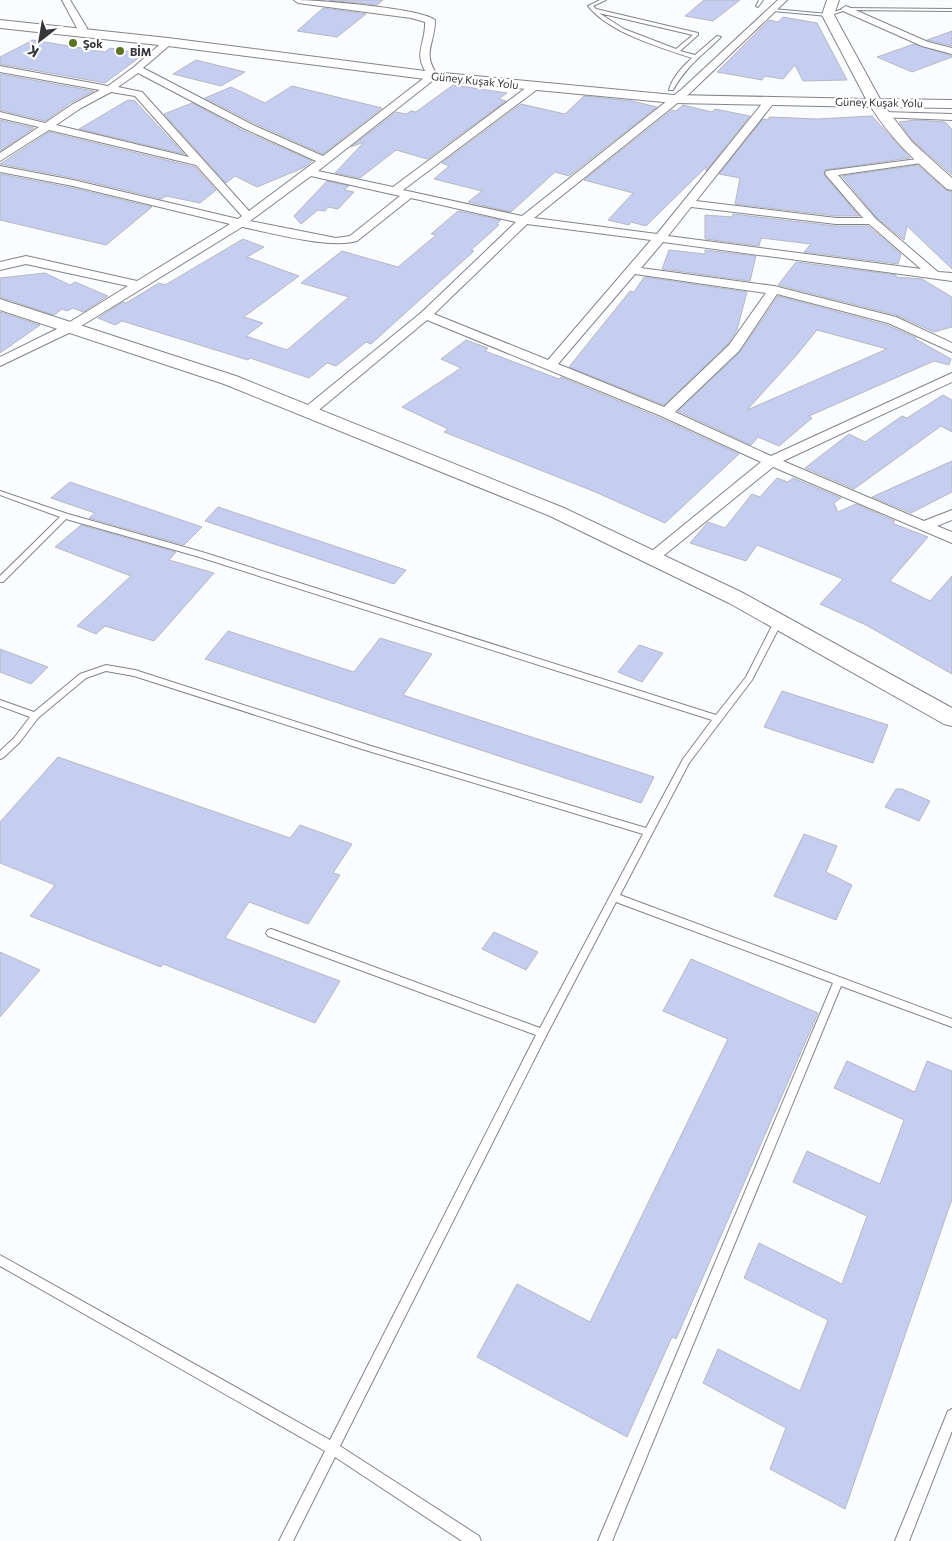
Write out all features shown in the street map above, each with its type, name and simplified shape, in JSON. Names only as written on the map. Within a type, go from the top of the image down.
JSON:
[{"type":"main road","points":[[833,0],[828,15],[872,98],[921,160],[952,186]]},
{"type":"main road","name":"Güney Kuşak Yolu","points":[[0,19],[168,42],[429,72],[769,102],[952,94]]},
{"type":"main road","name":"Güney Kuşak Yolu","points":[[0,24],[81,30],[535,86],[672,94],[686,91],[872,98],[952,104]]},
{"type":"main road","points":[[0,304],[230,380],[557,512],[736,598],[952,718]]},
{"type":"street","points":[[66,0],[81,30]]},
{"type":"street","points":[[0,362],[69,328],[245,220],[308,172],[429,72],[423,55],[431,26],[430,20],[397,13],[298,0]]},
{"type":"street","points":[[686,91],[783,0]]},
{"type":"street","points":[[846,9],[924,44],[952,51]]},
{"type":"street","points":[[0,158],[77,106],[108,90],[137,69],[168,42]]},
{"type":"street","points":[[0,68],[108,90],[138,94],[198,162],[245,220]]},
{"type":"street","points":[[137,69],[249,127],[322,160]]},
{"type":"street","points":[[396,190],[535,86]]},
{"type":"street","points":[[308,412],[426,315],[524,220],[672,94]]},
{"type":"street","points":[[551,365],[659,238],[769,102]]},
{"type":"street","points":[[883,114],[952,117]]},
{"type":"street","points":[[0,115],[198,162]]},
{"type":"street","points":[[921,160],[830,173],[872,221],[952,289]]},
{"type":"street","points":[[0,169],[73,183],[336,241],[353,239],[409,194]]},
{"type":"street","points":[[308,172],[396,190],[524,220],[952,277]]},
{"type":"street","points":[[686,203],[836,221],[872,221]]},
{"type":"street","points":[[0,253],[139,285]]},
{"type":"street","points":[[0,266],[26,260]]},
{"type":"street","points":[[632,270],[774,290],[892,320],[952,348]]},
{"type":"street","points":[[666,413],[734,348],[774,290]]},
{"type":"street","points":[[426,315],[666,413],[771,461],[952,538]]},
{"type":"street","points":[[652,558],[771,461],[952,377]]},
{"type":"street","points":[[923,526],[952,515]]},
{"type":"lane","points":[[604,0],[590,6],[592,10],[611,24],[676,52],[695,57]]},
{"type":"lane","points":[[758,6],[761,0]]},
{"type":"lane","points":[[773,10],[828,15],[846,9],[952,10]]},
{"type":"lane","points":[[592,10],[696,34],[676,52]]},
{"type":"lane","points":[[672,94],[676,77],[695,57],[719,37]]},
{"type":"lane","points":[[0,493],[65,516],[199,554],[718,719]]},
{"type":"lane","points":[[0,580],[65,516]]},
{"type":"lane","points":[[286,1541],[542,1033],[686,761],[749,678],[778,622]]},
{"type":"lane","points":[[0,756],[17,740],[35,716],[83,676],[106,668],[135,673],[368,748],[649,832]]},
{"type":"lane","points":[[0,703],[35,716]]},
{"type":"lane","points":[[614,897],[952,1022]]},
{"type":"lane","points":[[271,933],[542,1033]]},
{"type":"lane","points":[[605,1541],[839,980]]},
{"type":"lane","points":[[0,1260],[333,1449],[474,1541]]},
{"type":"lane","points":[[902,1541],[952,1415]]},
{"type":"building","points":[[329,0],[383,0],[377,5]]},
{"type":"building","points":[[704,0],[740,0],[713,21],[685,16]]},
{"type":"building","points":[[323,8],[366,14],[337,37],[297,31]]},
{"type":"building","points":[[783,17],[817,23],[847,80],[803,81],[795,65],[783,79],[765,76],[762,80],[717,72],[769,20],[778,22]]},
{"type":"building","points":[[952,31],[952,46],[927,40]]},
{"type":"building","points":[[33,40],[105,52],[110,48],[138,53],[134,56],[140,57],[105,83],[0,64],[0,57]]},
{"type":"building","points":[[914,44],[952,57],[912,72],[877,57]]},
{"type":"building","points":[[196,60],[245,72],[221,86],[173,74]]},
{"type":"building","points":[[0,74],[94,91],[72,102],[45,121],[0,110]]},
{"type":"building","points":[[453,85],[507,93],[499,99],[506,101],[427,159],[396,150],[360,178],[335,173],[364,142],[351,147],[396,112],[406,114],[411,111],[416,112]]},
{"type":"building","points":[[292,86],[382,108],[323,154],[254,123],[205,98],[231,87],[265,103]]},
{"type":"building","points":[[584,96],[632,101],[657,107],[569,176],[555,172],[511,212],[468,202],[482,191],[434,179],[449,166],[442,163],[521,104],[565,114]]},
{"type":"building","points":[[128,100],[135,101],[184,154],[79,129]]},
{"type":"building","points":[[192,103],[244,131],[312,161],[305,167],[257,187],[235,176],[226,183],[164,114]]},
{"type":"building","points":[[683,105],[712,112],[715,109],[750,116],[706,171],[706,167],[646,226],[631,222],[629,225],[608,220],[633,193],[584,180],[672,110],[676,111]]},
{"type":"building","points":[[872,116],[910,158],[824,170],[825,176],[859,216],[836,216],[735,204],[740,178],[719,174],[763,119],[769,120],[769,117],[817,119]]},
{"type":"building","points":[[0,120],[34,128],[0,151]]},
{"type":"building","points":[[916,120],[945,122],[952,129],[952,175],[913,141],[899,122]]},
{"type":"building","points":[[49,132],[195,167],[216,190],[200,203],[166,196],[162,199],[73,178],[0,164]]},
{"type":"building","points":[[918,165],[946,190],[952,192],[952,269],[907,226],[904,240],[877,218],[842,176]]},
{"type":"building","points":[[0,174],[73,188],[152,207],[106,245],[0,220]]},
{"type":"building","points":[[327,181],[349,186],[344,190],[354,192],[338,209],[328,207],[325,211],[318,210],[301,224],[294,216]]},
{"type":"building","points":[[458,211],[501,220],[497,224],[499,225],[471,250],[474,251],[371,344],[366,342],[336,366],[327,363],[309,378],[250,358],[248,360],[122,321],[115,325],[98,318],[159,283],[165,285],[243,239],[264,247],[247,257],[299,276],[244,317],[263,323],[246,336],[287,350],[349,297],[301,283],[342,251],[398,267],[436,235],[431,234]]},
{"type":"building","points":[[733,214],[836,226],[868,226],[901,254],[898,264],[804,252],[811,244],[761,238],[759,246],[705,239],[705,215],[732,217]]},
{"type":"building","points":[[669,250],[705,254],[705,250],[756,256],[750,281],[662,269]]},
{"type":"building","points":[[796,262],[922,279],[952,297],[952,327],[934,332],[896,315],[778,285]]},
{"type":"building","points":[[45,273],[70,285],[75,282],[108,296],[83,312],[73,308],[67,311],[62,309],[54,315],[0,297],[0,278]]},
{"type":"building","points":[[644,277],[747,292],[737,330],[728,344],[664,405],[569,367],[630,291],[634,292]]},
{"type":"building","points":[[778,296],[887,325],[916,338],[914,338],[951,359],[949,365],[934,361],[809,416],[812,418],[779,446],[758,437],[751,445],[678,411],[740,352]],"holes":[[[817,330],[887,349],[747,410]]]},
{"type":"building","points":[[0,312],[40,325],[0,353]]},
{"type":"building","points":[[466,340],[488,348],[485,351],[559,379],[561,377],[660,418],[739,454],[665,523],[593,491],[444,432],[448,429],[402,407],[461,368],[441,359]]},
{"type":"building","points":[[943,395],[952,400],[952,432],[941,426],[854,489],[805,468],[849,434],[865,442],[902,416],[907,418]]},
{"type":"building","points":[[952,461],[952,492],[911,513],[872,497]]},
{"type":"building","points":[[777,478],[788,482],[793,478],[841,498],[834,503],[838,512],[856,504],[895,521],[892,523],[928,537],[890,581],[930,601],[952,576],[952,674],[866,625],[820,604],[843,579],[757,545],[746,561],[690,543],[708,522],[725,528],[752,494],[760,497]]},
{"type":"building","points":[[70,482],[202,527],[184,545],[89,518],[95,513],[51,498]]},
{"type":"building","points":[[218,507],[406,570],[394,584],[205,521]]},
{"type":"building","points":[[81,525],[176,552],[169,560],[214,573],[154,641],[105,626],[96,634],[77,626],[131,576],[55,547]]},
{"type":"building","points":[[228,631],[354,672],[380,638],[432,654],[403,695],[654,777],[641,803],[205,659]]},
{"type":"building","points":[[639,645],[663,653],[642,682],[618,672]]},
{"type":"building","points":[[0,649],[48,667],[31,684],[0,672]]},
{"type":"building","points":[[782,691],[888,725],[873,763],[764,727]]},
{"type":"building","points":[[58,757],[290,838],[300,825],[352,844],[333,873],[340,875],[308,924],[249,902],[225,938],[340,981],[315,1023],[163,964],[161,967],[30,916],[55,885],[0,863],[0,822]]},
{"type":"building","points":[[896,789],[902,789],[930,801],[919,821],[885,807]]},
{"type":"building","points":[[804,834],[837,846],[826,872],[852,885],[836,920],[774,896]]},
{"type":"building","points":[[494,932],[538,952],[526,970],[482,949]]},
{"type":"building","points":[[0,952],[40,970],[0,1017]]},
{"type":"building","points":[[691,959],[818,1013],[676,1339],[672,1337],[627,1437],[477,1357],[517,1284],[590,1322],[728,1039],[663,1011]]},
{"type":"building","points":[[847,1061],[915,1092],[927,1061],[952,1071],[952,1199],[845,1509],[770,1469],[786,1428],[703,1383],[718,1349],[800,1391],[828,1320],[744,1278],[759,1243],[842,1284],[867,1216],[793,1182],[807,1151],[880,1184],[904,1120],[834,1088]]},
{"type":"place","name":"Şok","points":[[73,43]]},
{"type":"place","name":"BİM","points":[[120,51]]}]
